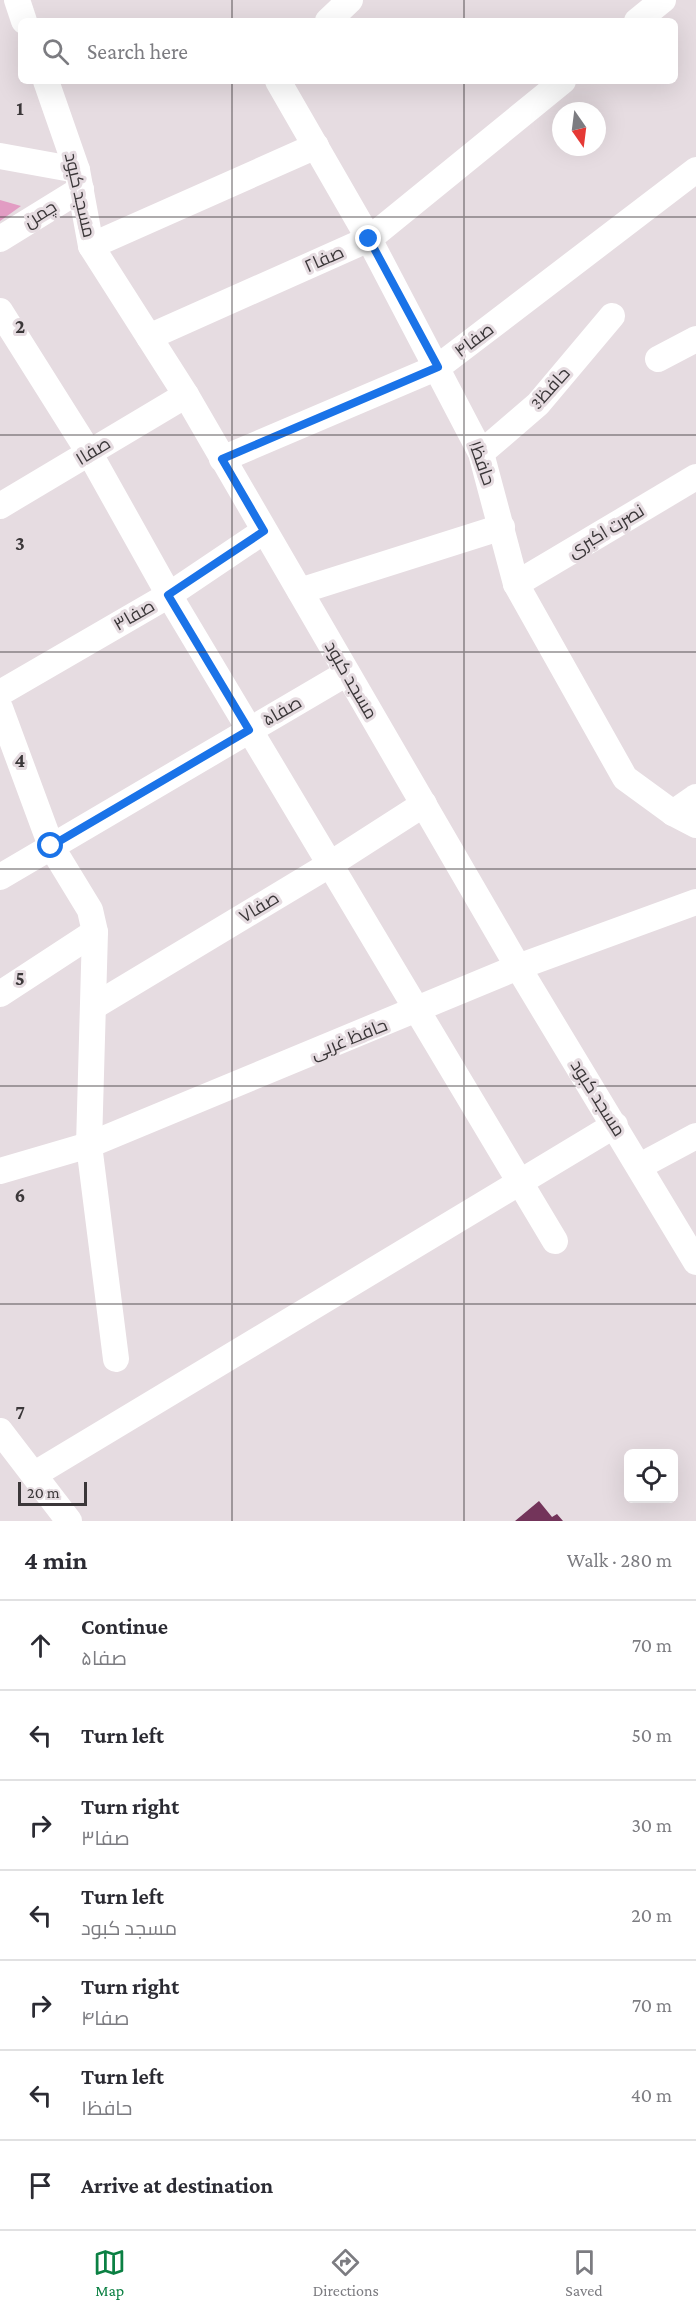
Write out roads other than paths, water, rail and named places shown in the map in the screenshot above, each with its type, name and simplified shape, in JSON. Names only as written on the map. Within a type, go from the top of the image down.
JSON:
[{"type":"street","points":[[17,0],[23,18]]},
{"type":"street","points":[[331,18],[350,0]]},
{"type":"street","points":[[641,18],[663,0]]},
{"type":"street","name":"مسجد کبود","points":[[47,84],[79,179],[91,246],[186,395],[518,967],[696,1262]]},
{"type":"street","name":"حافظ۱","points":[[280,84],[369,239],[481,453],[516,584],[625,778],[673,813],[696,825]]},
{"type":"street","name":"صفا۲","points":[[149,337],[369,239],[559,84]]},
{"type":"street","points":[[91,246],[316,146]]},
{"type":"street","points":[[0,156],[79,179]]},
{"type":"street","name":"صفا۴","points":[[222,459],[438,367],[696,170]]},
{"type":"street","name":"چمن","points":[[0,239],[79,179]]},
{"type":"street","points":[[0,311],[90,454],[168,595],[329,865],[419,1010],[555,1241]]},
{"type":"street","name":"حافظ3","points":[[481,453],[538,404],[612,316]]},
{"type":"street","points":[[658,359],[696,339]]},
{"type":"street","name":"صفا۱","points":[[0,506],[186,395]]},
{"type":"street","name":"نصرت اکبری","points":[[516,584],[696,477]]},
{"type":"street","points":[[300,591],[502,527]]},
{"type":"street","name":"صفا۳","points":[[0,693],[168,595],[264,531]]},
{"type":"street","name":"صفا۵","points":[[0,877],[347,673]]},
{"type":"street","points":[[0,708],[51,846],[90,910],[95,932],[89,1145],[116,1359]]},
{"type":"street","points":[[673,813],[696,797]]},
{"type":"street","name":"صفا۷","points":[[93,1007],[329,865],[424,804]]},
{"type":"street","name":"حافظ غربی","points":[[0,1171],[89,1145],[518,967],[696,902]]},
{"type":"street","points":[[0,994],[95,932]]},
{"type":"street","points":[[35,1474],[615,1125]]},
{"type":"street","points":[[640,1166],[696,1136]]},
{"type":"street","points":[[0,1431],[69,1521]]}]
